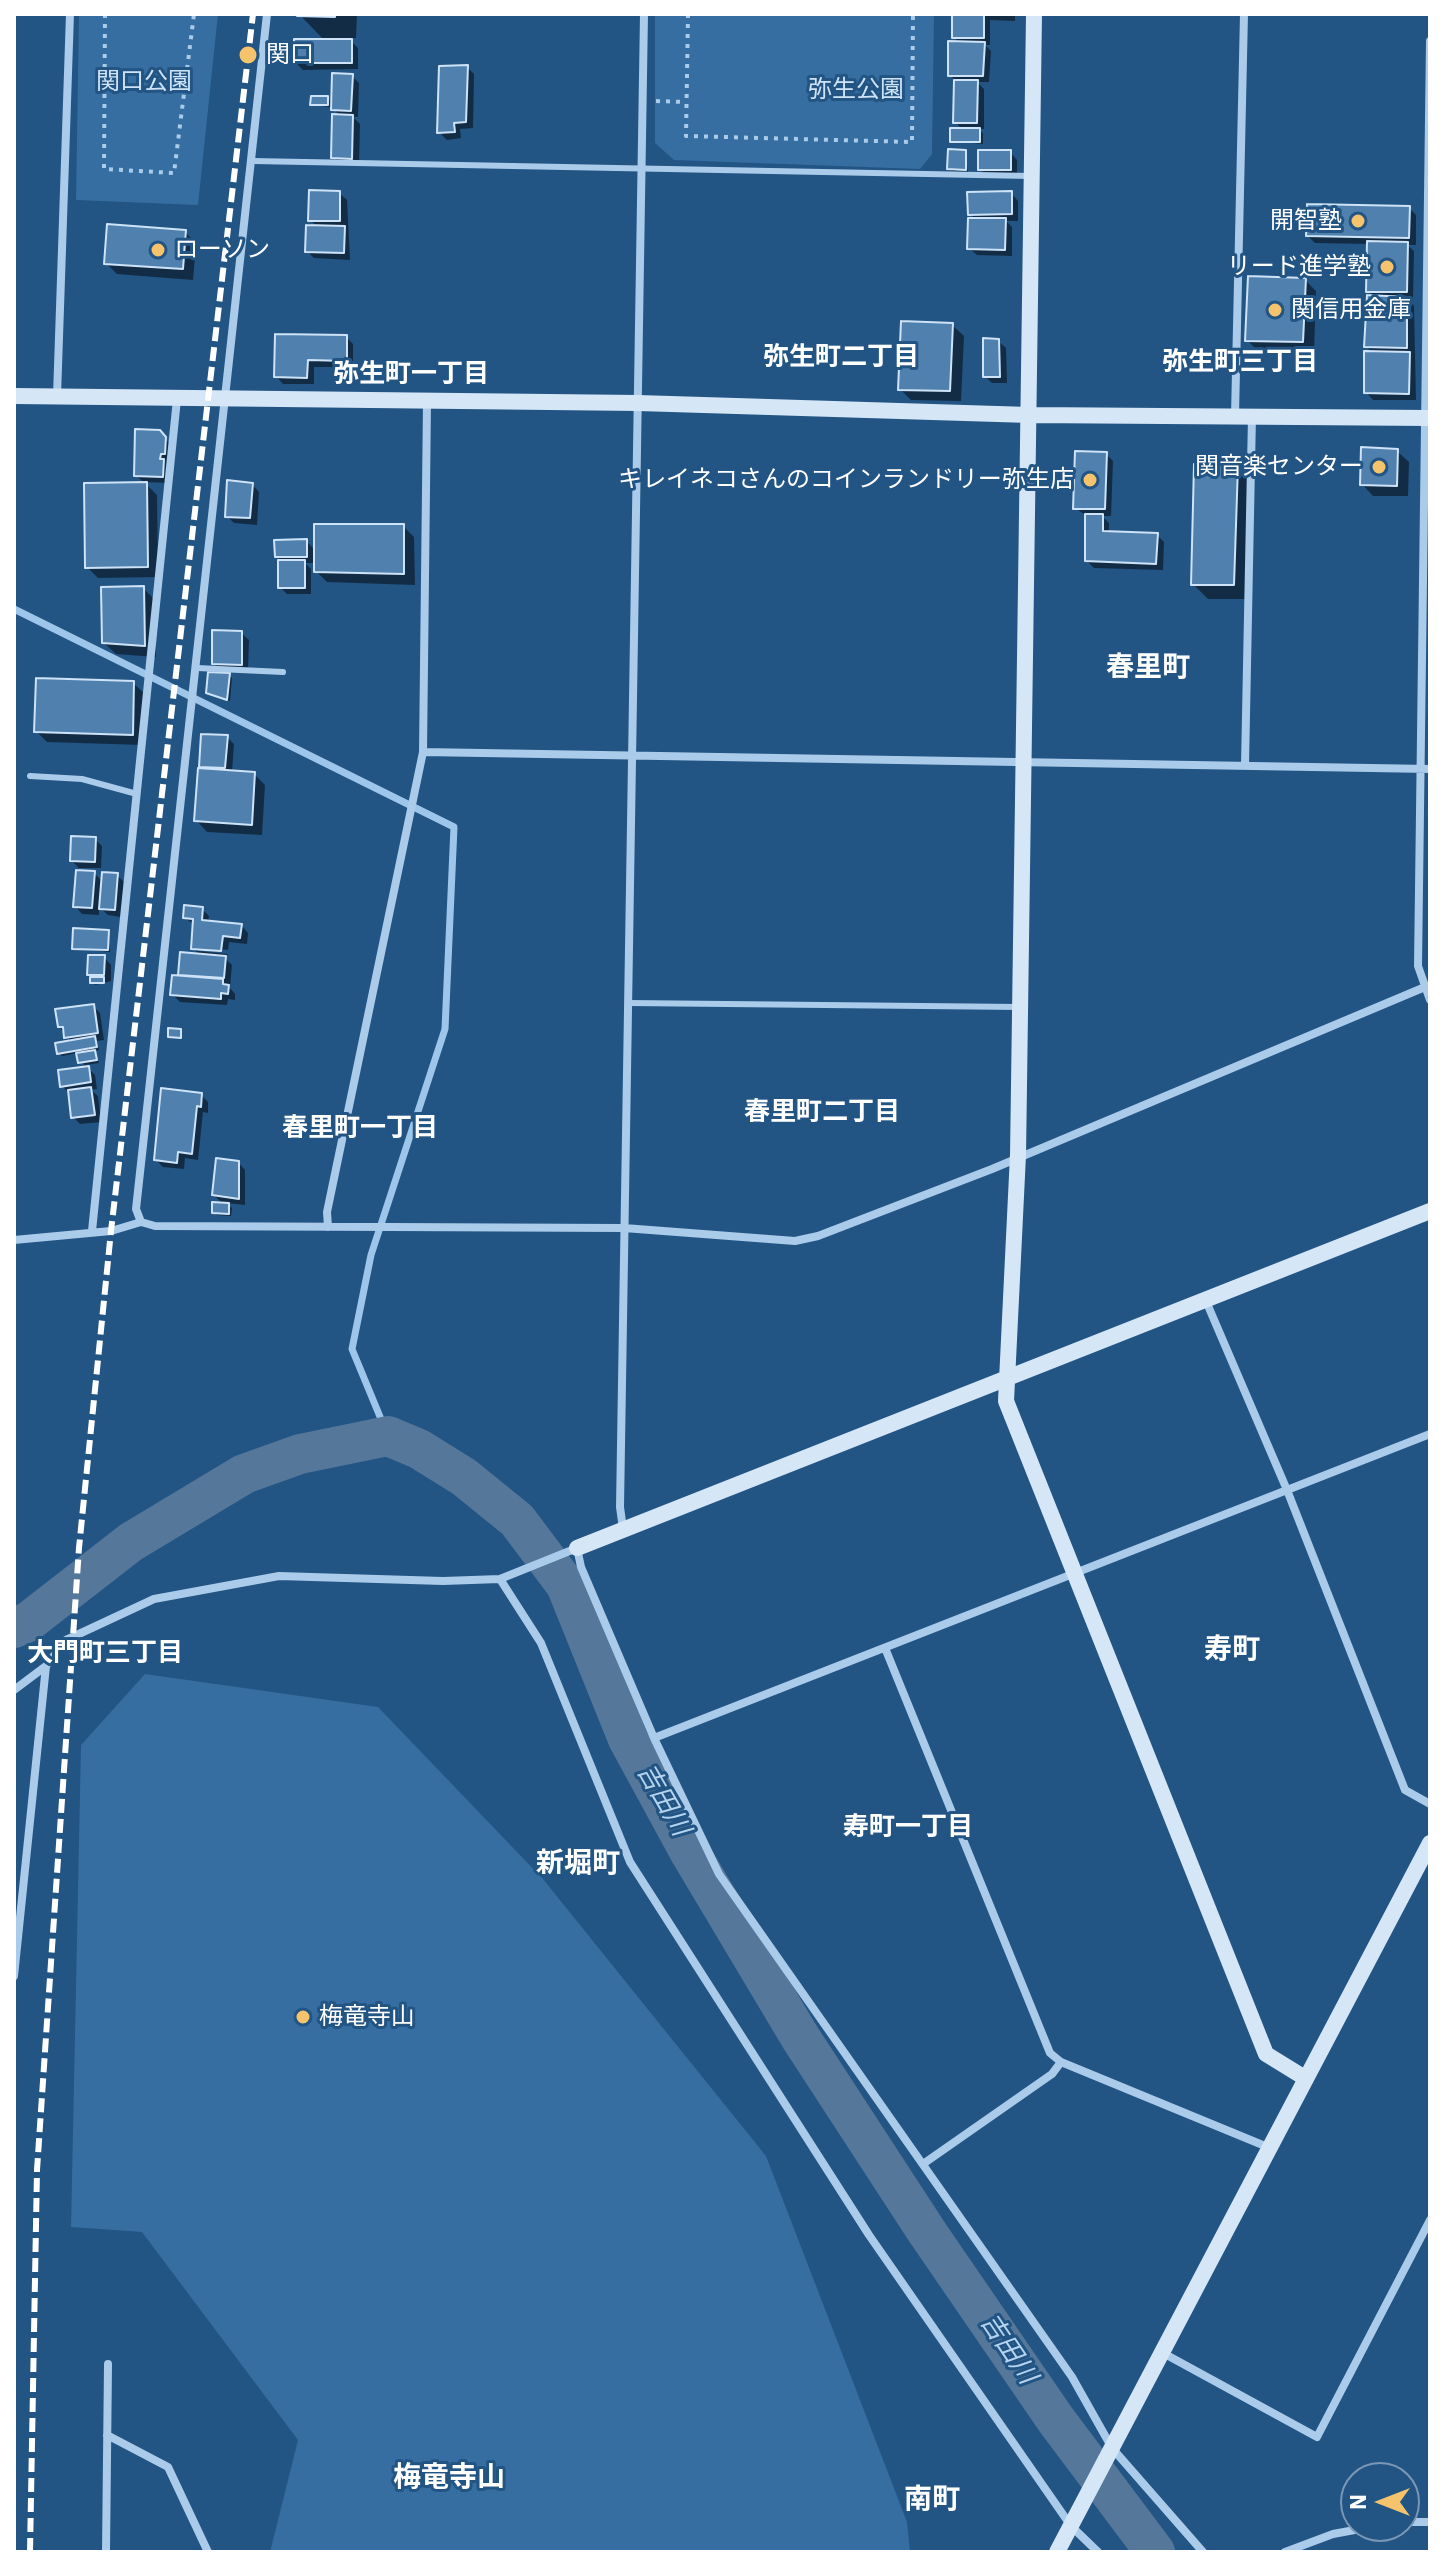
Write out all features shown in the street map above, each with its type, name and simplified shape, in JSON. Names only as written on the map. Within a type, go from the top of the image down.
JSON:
[{"type":"street","points":[[57,397],[70,14]]},
{"type":"street","points":[[141,1222],[136,1209],[228,398],[267,14]]},
{"type":"street","points":[[623,1530],[620,1507],[644,14]]},
{"type":"street","points":[[1034,14],[1018,1155],[1006,1401],[1266,2054],[1305,2078]]},
{"type":"street","points":[[1244,14],[1245,765]]},
{"type":"street","points":[[1430,41],[1428,418],[1419,768],[1418,966],[1430,1000]]},
{"type":"street","points":[[14,396],[638,403],[1030,415],[1428,418]]},
{"type":"street","points":[[92,1231],[177,399]]},
{"type":"street","points":[[328,1227],[327,1212],[423,752],[427,402]]},
{"type":"street","points":[[423,752],[1430,769]]},
{"type":"street","points":[[14,1240],[111,1231],[141,1222],[155,1226],[624,1228],[795,1241],[832,1231],[992,1169],[1018,1155],[1425,987]]},
{"type":"street","points":[[14,1690],[46,1666],[66,1640],[154,1599],[192,1589],[279,1576],[443,1581],[500,1579],[1430,1211]]},
{"type":"street","points":[[1206,1301],[1287,1490],[1405,1790],[1430,1804]]},
{"type":"street","points":[[654,1738],[1430,1434]]},
{"type":"street","points":[[577,1548],[581,1567],[654,1738],[719,1874],[1072,2377],[1108,2454],[1203,2552]]},
{"type":"street","points":[[500,1579],[541,1643],[630,1862],[869,2235],[1098,2552]]},
{"type":"street","points":[[885,1648],[1050,2053],[1061,2062],[1270,2148]]},
{"type":"street","points":[[14,1976],[46,1666]]},
{"type":"street","points":[[1057,2552],[1430,1843]]},
{"type":"street","points":[[923,2164],[1052,2074],[1061,2062]]},
{"type":"street","points":[[1163,2353],[1317,2437],[1430,2220]]},
{"type":"street","points":[[106,2552],[108,2364]]},
{"type":"street","points":[[107,2435],[168,2467],[208,2552]]},
{"type":"street","points":[[1285,2552],[1340,2533]]},
{"type":"lane","points":[[253,161],[1032,176]]},
{"type":"lane","points":[[197,668],[283,672]]},
{"type":"lane","points":[[30,776],[82,779],[137,794]]},
{"type":"lane","points":[[628,1003],[1020,1007]]},
{"type":"path","points":[[105,14],[104,169],[174,173],[194,14]]},
{"type":"path","points":[[688,14],[686,136],[912,142],[913,14]]},
{"type":"path","points":[[642,100],[686,102]]},
{"type":"green space","name":"関口公園","points":[[79,14],[218,14],[198,205],[76,200]]},
{"type":"green space","name":"弥生公園","points":[[655,14],[934,14],[932,154],[920,169],[674,160],[655,143]]},
{"type":"green space","points":[[145,1674],[378,1707],[543,1879],[766,2156],[907,2522],[910,2552],[270,2552],[298,2440],[142,2232],[71,2227],[81,1745]]},
{"type":"building","points":[[335,14],[335,17],[297,16]]},
{"type":"building","points":[[952,14],[984,14],[984,38],[952,38]]},
{"type":"building","points":[[294,39],[352,39],[352,63],[294,63]]},
{"type":"building","points":[[948,41],[985,42],[983,76],[948,76]]},
{"type":"building","points":[[468,65],[466,122],[454,123],[455,132],[437,133],[439,66]]},
{"type":"building","points":[[332,73],[353,74],[351,111],[331,110]]},
{"type":"building","points":[[954,80],[978,80],[977,123],[953,123]]},
{"type":"building","points":[[311,96],[328,96],[328,105],[310,105]]},
{"type":"building","points":[[332,114],[353,115],[352,159],[331,158]]},
{"type":"building","points":[[950,128],[980,128],[980,142],[950,142]]},
{"type":"building","points":[[948,149],[966,150],[966,170],[947,169]]},
{"type":"building","points":[[978,150],[1011,150],[1011,170],[978,170]]},
{"type":"building","points":[[309,190],[340,191],[340,221],[308,221]]},
{"type":"building","points":[[1012,191],[1012,214],[968,215],[967,192]]},
{"type":"building","name":"開智塾","points":[[1307,204],[1410,206],[1409,238],[1306,236]]},
{"type":"building","points":[[968,218],[1006,218],[1005,250],[967,249]]},
{"type":"building","points":[[107,224],[186,230],[183,269],[104,264]]},
{"type":"building","points":[[306,225],[345,226],[344,253],[305,252]]},
{"type":"building","name":"リード進学塾","points":[[1367,241],[1408,242],[1407,292],[1366,292]]},
{"type":"building","name":"関信用金庫","points":[[1248,276],[1306,278],[1303,342],[1245,341]]},
{"type":"building","points":[[1367,295],[1407,297],[1407,348],[1364,347]]},
{"type":"building","points":[[901,321],[953,323],[950,391],[898,390]]},
{"type":"building","points":[[275,334],[347,335],[347,361],[308,360],[307,378],[274,377]]},
{"type":"building","points":[[983,338],[999,339],[1000,377],[983,377]]},
{"type":"building","points":[[1364,351],[1410,352],[1409,394],[1364,393]]},
{"type":"building","points":[[135,429],[160,430],[166,437],[165,454],[161,454],[160,459],[164,459],[163,477],[134,476]]},
{"type":"building","name":"関音楽センター","points":[[1361,447],[1398,449],[1397,486],[1360,485]]},
{"type":"building","name":"キレイネコさんのコインランドリー弥生店","points":[[1075,451],[1107,452],[1105,509],[1073,509]]},
{"type":"building","points":[[1194,464],[1238,465],[1234,585],[1191,585]]},
{"type":"building","points":[[227,480],[253,483],[250,518],[225,517]]},
{"type":"building","points":[[147,482],[148,567],[85,568],[84,483]]},
{"type":"building","points":[[1085,514],[1103,514],[1103,531],[1158,533],[1156,564],[1085,561]]},
{"type":"building","points":[[314,524],[404,524],[404,574],[314,572]]},
{"type":"building","points":[[307,539],[307,557],[275,557],[274,540]]},
{"type":"building","points":[[278,560],[305,560],[305,588],[278,588]]},
{"type":"building","points":[[144,586],[145,646],[102,643],[101,587]]},
{"type":"building","points":[[212,630],[242,631],[242,665],[212,664]]},
{"type":"building","points":[[208,672],[230,673],[227,700],[206,693]]},
{"type":"building","points":[[36,678],[134,681],[133,735],[34,732]]},
{"type":"building","points":[[201,734],[228,735],[225,768],[199,767]]},
{"type":"building","points":[[198,768],[255,772],[252,825],[194,821]]},
{"type":"building","points":[[71,836],[96,837],[95,862],[70,861]]},
{"type":"building","points":[[76,870],[95,871],[92,908],[73,907]]},
{"type":"building","points":[[102,872],[118,873],[115,910],[99,909]]},
{"type":"building","points":[[184,905],[203,907],[202,920],[242,924],[240,938],[223,936],[221,951],[191,949],[193,919],[183,918]]},
{"type":"building","points":[[73,928],[109,930],[108,950],[72,949]]},
{"type":"building","points":[[180,952],[226,956],[224,978],[178,975]]},
{"type":"building","points":[[88,955],[105,955],[104,975],[87,975]]},
{"type":"building","points":[[172,975],[223,979],[223,984],[229,985],[228,994],[221,993],[221,999],[170,995]]},
{"type":"building","points":[[90,977],[104,977],[104,983],[90,983]]},
{"type":"building","points":[[94,1004],[98,1033],[64,1038],[63,1027],[58,1027],[55,1009]]},
{"type":"building","points":[[168,1028],[181,1029],[181,1038],[168,1037]]},
{"type":"building","points":[[95,1036],[97,1047],[57,1054],[55,1043]]},
{"type":"building","points":[[95,1050],[97,1060],[78,1063],[76,1053]]},
{"type":"building","points":[[89,1066],[91,1082],[60,1087],[58,1070]]},
{"type":"building","points":[[91,1087],[95,1115],[71,1118],[68,1090]]},
{"type":"building","points":[[161,1088],[202,1093],[201,1107],[197,1106],[192,1154],[178,1152],[177,1163],[154,1160]]},
{"type":"building","points":[[216,1158],[239,1161],[239,1199],[212,1195]]},
{"type":"building","points":[[212,1202],[229,1203],[229,1214],[212,1213]]},
{"type":"waterway","points":[[14,609],[454,827],[445,1029],[371,1255],[352,1349],[388,1436]]},
{"type":"waterway","name":"吉田川","points":[[14,1628],[28,1622],[131,1542],[244,1474],[300,1454],[388,1436],[419,1449],[464,1477],[517,1520],[566,1585],[628,1739],[689,1851],[800,2037],[927,2232],[1056,2420],[1155,2552]]},
{"type":"railway","points":[[30,2552],[37,2170],[79,1548],[111,1231],[253,14]]},
{"type":"place","name":"関口","points":[[248,55]]},
{"type":"place","name":"開智塾","points":[[1358,221]]},
{"type":"place","name":"ローソン","points":[[158,250]]},
{"type":"place","name":"リード進学塾","points":[[1387,267]]},
{"type":"place","name":"関信用金庫","points":[[1275,310]]},
{"type":"place","name":"関音楽センター","points":[[1379,467]]},
{"type":"place","name":"キレイネコさんのコインランドリー弥生店","points":[[1090,480]]},
{"type":"place","name":"梅竜寺山","points":[[303,2017]]},
{"type":"district","name":"弥生町二丁目","points":[[841,357]]},
{"type":"district","name":"弥生町三丁目","points":[[1240,362]]},
{"type":"district","name":"弥生町一丁目","points":[[411,374]]},
{"type":"district","name":"春里町","points":[[1148,668]]},
{"type":"district","name":"春里町二丁目","points":[[822,1112]]},
{"type":"district","name":"春里町一丁目","points":[[360,1128]]},
{"type":"district","name":"寿町","points":[[1232,1650]]},
{"type":"district","name":"大門町三丁目","points":[[105,1653]]},
{"type":"district","name":"寿町一丁目","points":[[908,1827]]},
{"type":"district","name":"新堀町","points":[[578,1864]]},
{"type":"district","name":"梅竜寺山","points":[[449,2478]]},
{"type":"district","name":"南町","points":[[932,2500]]}]
